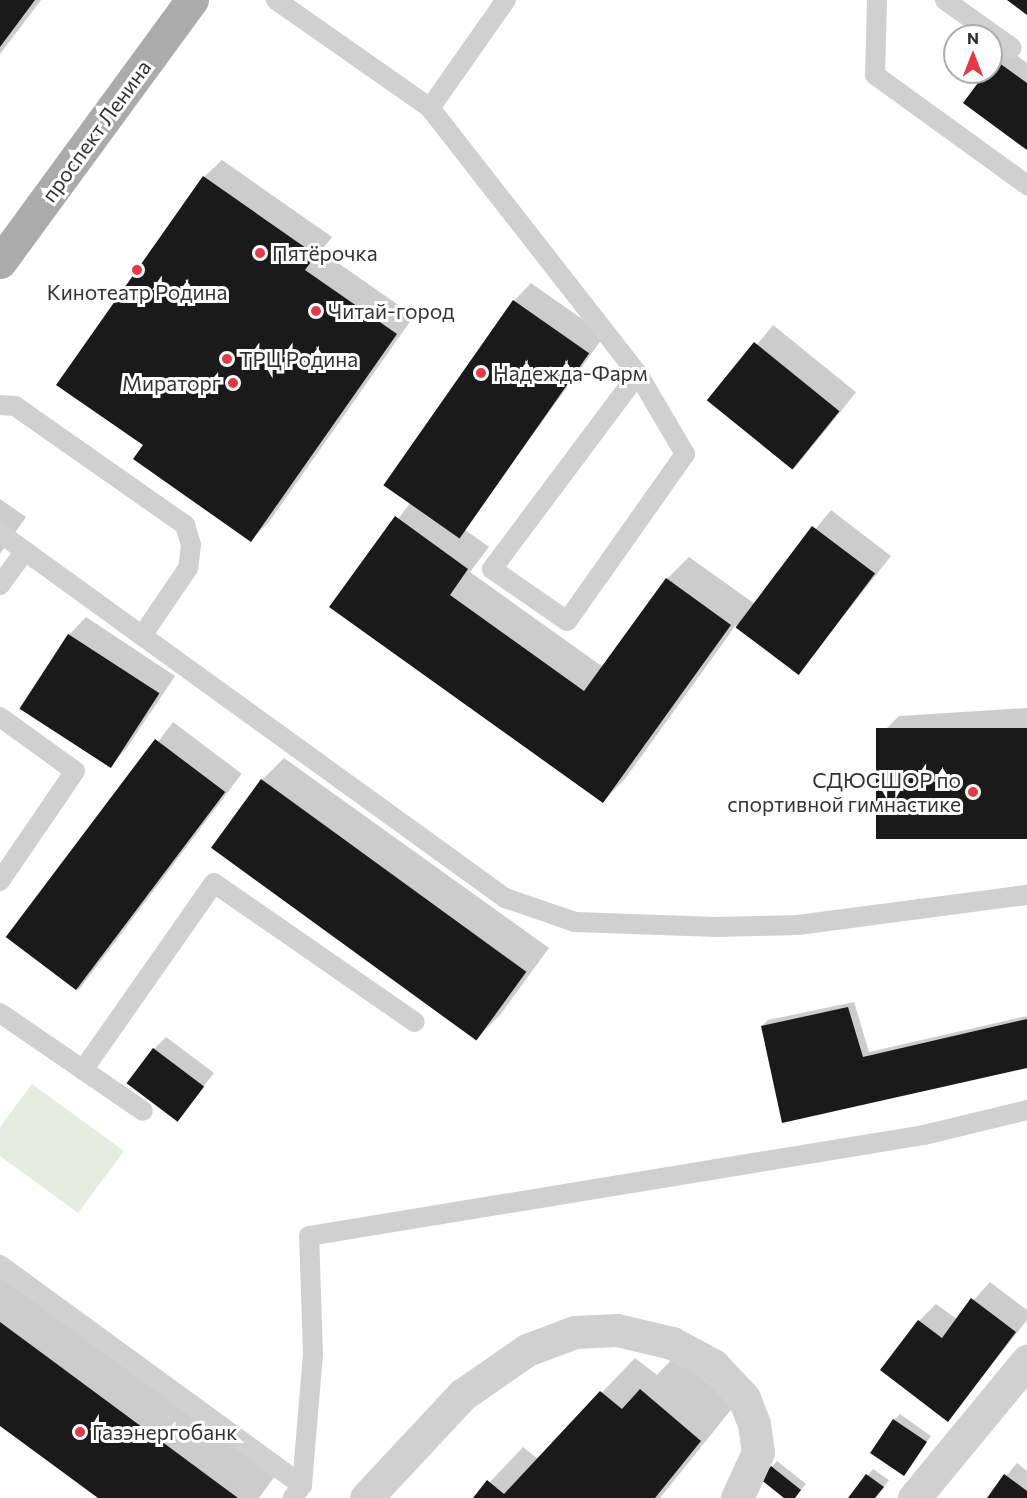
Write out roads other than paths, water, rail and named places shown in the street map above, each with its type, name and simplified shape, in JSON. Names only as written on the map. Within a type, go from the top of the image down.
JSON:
[{"type":"main road","name":"проспект Ленина","points":[[0,262],[192,0]]},
{"type":"street","points":[[366,1498],[462,1395],[527,1350],[576,1332],[617,1330],[672,1343],[713,1365],[744,1398],[754,1424],[758,1452],[737,1498]]},
{"type":"street","points":[[914,1498],[1027,1361]]},
{"type":"lane","points":[[276,0],[430,108],[638,374],[684,454],[567,621],[492,569],[638,374]]},
{"type":"lane","points":[[430,108],[506,0]]},
{"type":"lane","points":[[877,0],[875,75],[1027,186]]},
{"type":"lane","points":[[945,0],[1012,48]]},
{"type":"lane","points":[[0,405],[15,406],[185,525],[191,545],[188,568],[142,636]]},
{"type":"lane","points":[[0,533],[505,898],[575,922],[717,927],[798,925],[1027,895]]},
{"type":"lane","points":[[0,585],[25,551]]},
{"type":"lane","points":[[0,717],[75,771],[0,881]]},
{"type":"lane","points":[[83,1070],[214,883],[416,1022]]},
{"type":"lane","points":[[0,1013],[143,1111]]},
{"type":"lane","points":[[297,1492],[313,1354],[309,1236],[924,1135],[1027,1110]]},
{"type":"lane","points":[[0,1265],[297,1492]]},
{"type":"place","name":"Пятёрочка","points":[[260,253]]},
{"type":"place","name":"Кинотеатр Родина","points":[[137,270]]},
{"type":"place","name":"Читай-город","points":[[316,311]]},
{"type":"place","name":"ТРЦ Родина","points":[[227,359]]},
{"type":"place","name":"Надежда-Фарм","points":[[481,373]]},
{"type":"place","name":"Мираторг","points":[[233,383]]},
{"type":"place","name":"СДЮСШОР по спортивной гимнастике","points":[[973,792]]},
{"type":"place","name":"Газэнергобанк","points":[[80,1432]]}]
